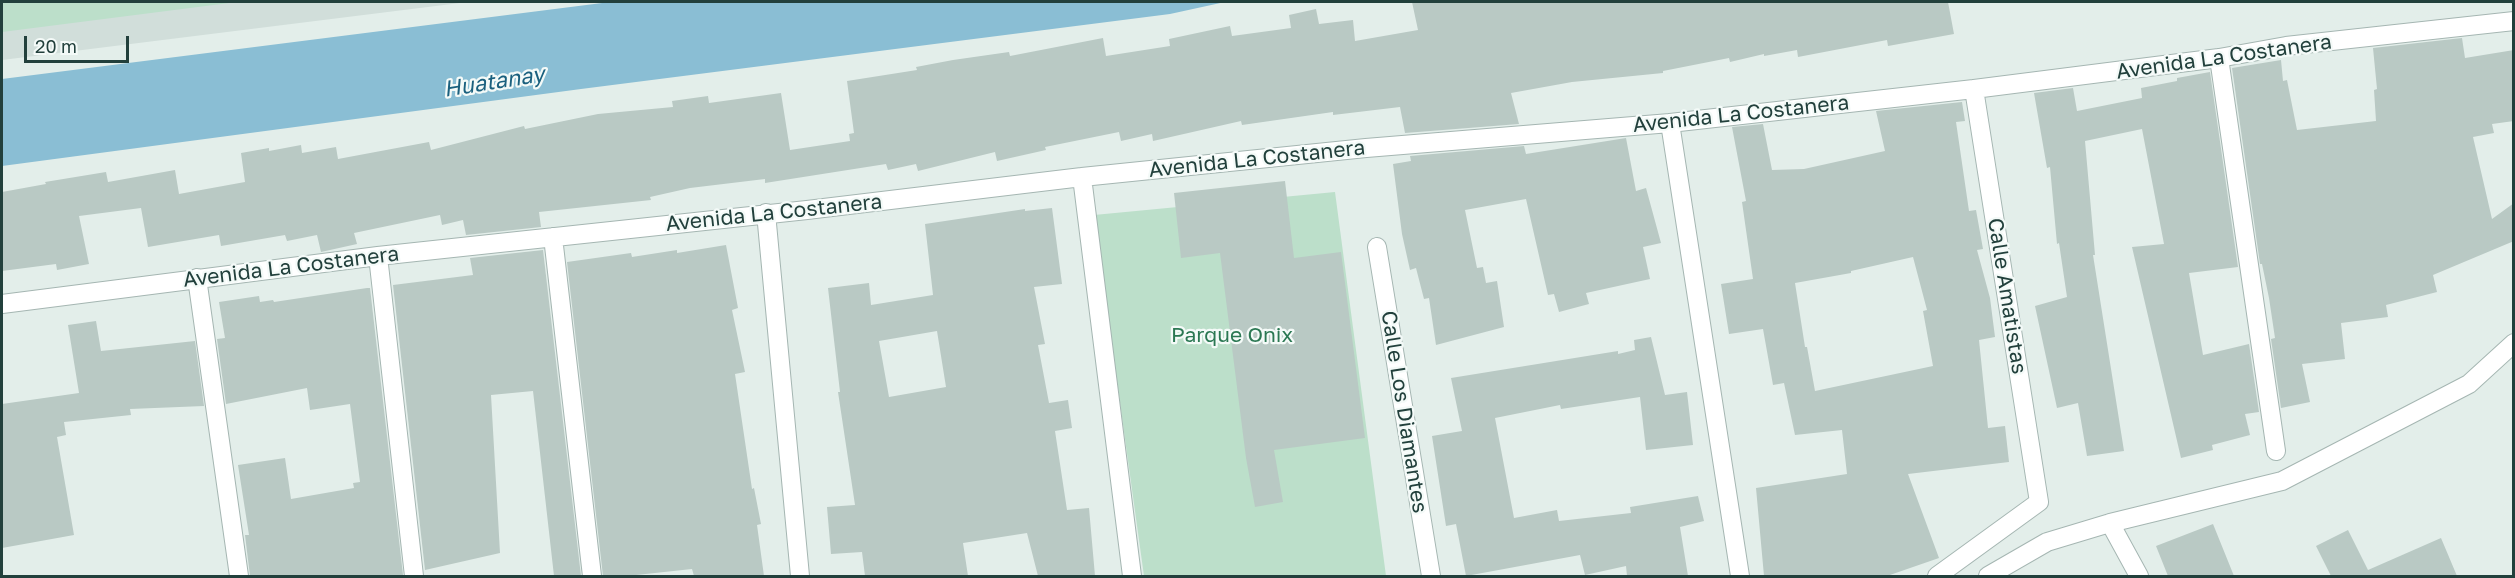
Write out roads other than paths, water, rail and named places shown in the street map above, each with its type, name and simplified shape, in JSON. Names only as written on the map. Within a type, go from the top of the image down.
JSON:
[{"type":"street","name":"Avenida La Costanera","points":[[2,304],[378,256],[807,210],[1082,177],[1366,148],[1670,123],[1974,89],[2219,58],[2286,46],[2514,21]]},
{"type":"street","points":[[2219,58],[2276,451]]},
{"type":"street","name":"Calle Amatistas","points":[[1937,576],[2039,502],[1974,89]]},
{"type":"street","points":[[1670,123],[1740,576]]},
{"type":"street","points":[[1082,177],[1132,576]]},
{"type":"street","points":[[766,213],[800,576]]},
{"type":"street","points":[[553,237],[592,576]]},
{"type":"street","name":"Calle Los Diamantes","points":[[1377,248],[1431,576]]},
{"type":"street","points":[[378,256],[414,576]]},
{"type":"street","points":[[197,278],[239,576]]},
{"type":"street","points":[[1988,576],[2047,543],[2110,523],[2282,481],[2469,384],[2514,343]]},
{"type":"street","points":[[2110,523],[2139,576]]},
{"type":"water","name":"Huatanay","points":[[610,2],[1225,2],[1170,14],[2,166],[2,79]]},
{"type":"park label","name":"Parque Onix","points":[[1232,335]]}]
